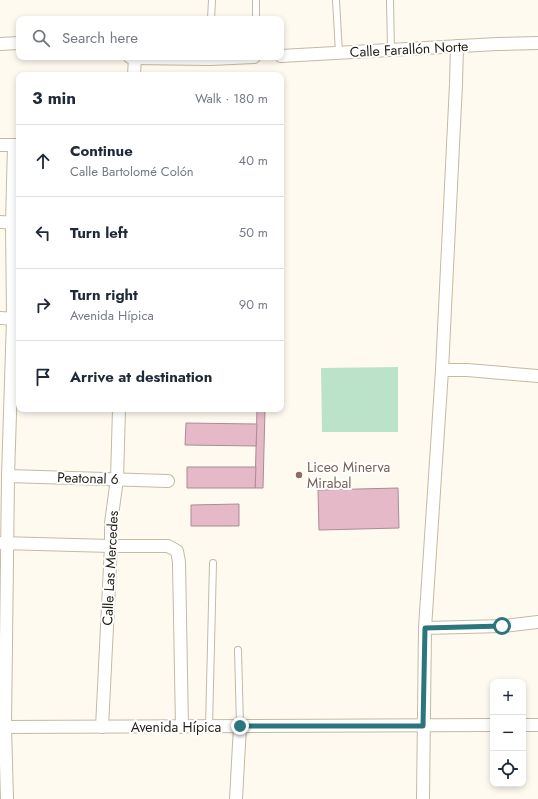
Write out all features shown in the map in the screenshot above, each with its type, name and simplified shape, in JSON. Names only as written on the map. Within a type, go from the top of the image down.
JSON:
[{"type":"street","points":[[0,44],[16,43]]},
{"type":"street","name":"Calle Farallón Norte","points":[[284,56],[538,43]]},
{"type":"street","points":[[423,799],[425,628],[442,370],[457,46]]},
{"type":"street","points":[[133,60],[134,72]]},
{"type":"street","points":[[0,144],[16,145]]},
{"type":"street","points":[[7,799],[3,727],[4,543],[16,319],[10,223],[16,156]]},
{"type":"street","points":[[0,318],[16,319]]},
{"type":"street","points":[[442,370],[467,370],[538,376]]},
{"type":"street","name":"Calle Las Mercedes","points":[[102,727],[111,546],[110,523],[117,479],[119,412]]},
{"type":"street","name":"Peatonal 6","points":[[8,476],[168,481]]},
{"type":"street","points":[[4,543],[168,546],[177,551],[179,570],[182,727]]},
{"type":"street","points":[[425,628],[502,626],[538,622]]},
{"type":"street","name":"Avenida Hípica","points":[[3,727],[490,725]]},
{"type":"street","points":[[526,725],[538,725]]},
{"type":"street","points":[[236,799],[240,726]]},
{"type":"lane","points":[[211,16],[212,0]]},
{"type":"lane","points":[[256,0],[256,16]]},
{"type":"lane","points":[[336,0],[339,53]]},
{"type":"lane","points":[[390,0],[390,50]]},
{"type":"lane","points":[[209,727],[213,563]]},
{"type":"lane","points":[[238,650],[240,726]]},
{"type":"green space","points":[[398,367],[398,432],[322,432],[321,368]]},
{"type":"building","points":[[257,412],[265,412],[263,488],[255,488]]},
{"type":"building","points":[[186,423],[257,424],[256,446],[185,445]]},
{"type":"building","points":[[187,467],[256,467],[255,488],[187,488]]},
{"type":"building","points":[[398,488],[399,528],[319,530],[318,490]]},
{"type":"building","points":[[239,504],[239,526],[191,526],[191,505]]},
{"type":"place","name":"Liceo Minerva Mirabal","points":[[299,475]]},
{"type":"route","points":[[240,726],[423,726],[425,628],[502,626]]}]
